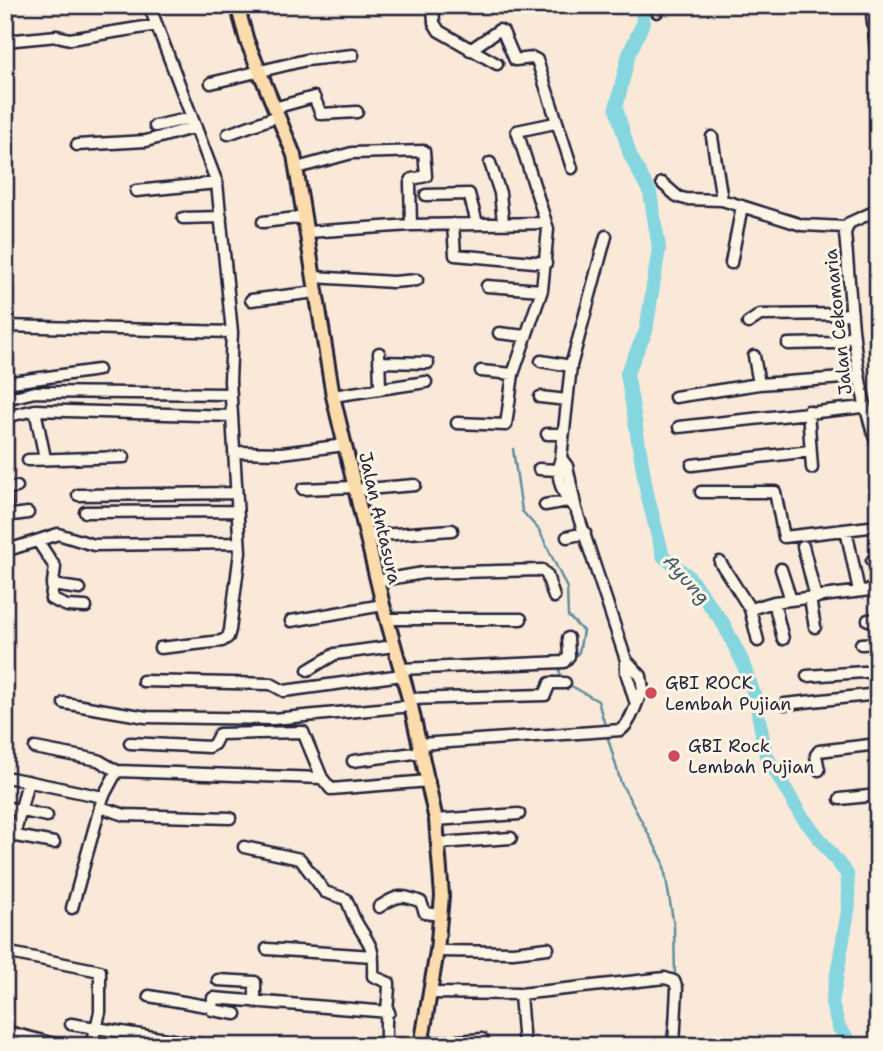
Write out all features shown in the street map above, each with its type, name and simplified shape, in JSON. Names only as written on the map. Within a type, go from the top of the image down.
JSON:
[{"type":"main road","name":"Jalan Antasura","points":[[237,5],[297,168],[332,396],[410,703],[436,820],[440,915],[437,951],[421,1045]]},
{"type":"street","points":[[149,5],[217,183],[232,332],[231,394],[239,543],[238,579],[228,636],[222,641],[160,648]]},
{"type":"street","points":[[433,5],[434,23],[439,31],[497,64]]},
{"type":"street","points":[[872,5],[878,67]]},
{"type":"street","points":[[5,41],[57,36],[70,39],[157,25]]},
{"type":"street","points":[[470,50],[499,30],[515,60],[535,58],[572,168]]},
{"type":"street","points":[[211,82],[306,60],[353,55]]},
{"type":"street","points":[[228,134],[314,97],[321,114],[357,112]]},
{"type":"street","points":[[155,127],[194,123]]},
{"type":"street","points":[[77,145],[146,141],[194,123]]},
{"type":"street","points":[[457,424],[505,427],[513,374],[542,290],[547,263],[548,229],[517,131],[555,123]]},
{"type":"street","points":[[712,137],[722,200]]},
{"type":"street","points":[[297,168],[352,153],[424,151],[426,176],[412,179],[410,183],[411,225]]},
{"type":"street","points":[[490,163],[500,192],[503,222]]},
{"type":"street","points":[[136,191],[217,183]]},
{"type":"street","points":[[662,183],[678,197],[722,200],[802,225],[845,227]]},
{"type":"street","points":[[426,195],[469,194],[477,223]]},
{"type":"street","points":[[731,263],[742,206]]},
{"type":"street","name":"Jalan Cekomaria","points":[[878,210],[845,227],[857,377],[863,407],[875,432],[878,448]]},
{"type":"street","points":[[183,218],[221,217]]},
{"type":"street","points":[[263,222],[306,217]]},
{"type":"street","points":[[308,232],[453,223],[546,223]]},
{"type":"street","points":[[453,223],[455,255],[547,263]]},
{"type":"street","points":[[576,509],[567,501],[558,470],[571,366],[606,236]]},
{"type":"street","points":[[314,276],[393,282],[417,280]]},
{"type":"street","points":[[487,286],[542,290]]},
{"type":"street","points":[[251,300],[316,292]]},
{"type":"street","points":[[748,323],[760,315],[852,314]]},
{"type":"street","points":[[5,326],[232,332]]},
{"type":"street","points":[[499,333],[525,336]]},
{"type":"street","points":[[788,344],[833,343],[852,336]]},
{"type":"street","points":[[754,356],[759,384]]},
{"type":"street","points":[[380,388],[379,358],[428,362]]},
{"type":"street","points":[[541,361],[571,366]]},
{"type":"street","points":[[5,383],[98,370]]},
{"type":"street","points":[[481,371],[513,374]]},
{"type":"street","points":[[675,397],[759,384],[857,377]]},
{"type":"street","points":[[332,396],[426,382]]},
{"type":"street","points":[[5,399],[35,393],[231,394]]},
{"type":"street","points":[[540,397],[567,400]]},
{"type":"street","points":[[680,426],[863,407]]},
{"type":"street","points":[[5,417],[34,410],[232,416]]},
{"type":"street","points":[[34,410],[45,458]]},
{"type":"street","points":[[808,411],[812,468]]},
{"type":"street","points":[[547,434],[563,434]]},
{"type":"street","points":[[234,452],[282,453],[345,445]]},
{"type":"street","points":[[692,465],[810,451]]},
{"type":"street","points":[[28,460],[124,457]]},
{"type":"street","points":[[353,761],[421,748],[614,732],[629,722],[635,701],[626,672],[626,660],[576,509],[567,466],[561,458]]},
{"type":"street","points":[[539,470],[558,470]]},
{"type":"street","points":[[303,489],[415,485]]},
{"type":"street","points":[[17,487],[5,490],[6,515],[28,513]]},
{"type":"street","points":[[701,492],[775,492],[784,537],[878,526]]},
{"type":"street","points":[[78,495],[236,493]]},
{"type":"street","points":[[545,505],[567,501]]},
{"type":"street","points":[[85,512],[237,511]]},
{"type":"street","points":[[366,536],[452,530]]},
{"type":"street","points":[[846,530],[859,592]]},
{"type":"street","points":[[568,537],[584,533]]},
{"type":"street","points":[[5,551],[58,534],[94,545],[239,543]]},
{"type":"street","points":[[38,542],[54,566],[53,601],[86,607]]},
{"type":"street","points":[[803,546],[813,599],[815,627]]},
{"type":"street","points":[[720,562],[750,609],[758,642]]},
{"type":"street","points":[[780,569],[791,600]]},
{"type":"street","points":[[377,580],[423,573],[542,570],[547,575],[554,597]]},
{"type":"street","points":[[52,586],[80,589]]},
{"type":"street","points":[[750,609],[774,602],[878,589]]},
{"type":"street","points":[[774,602],[783,639]]},
{"type":"street","points":[[291,621],[383,605]]},
{"type":"street","points":[[387,619],[521,619]]},
{"type":"street","points":[[143,681],[271,684],[284,691],[401,672],[559,663],[568,658],[568,638]]},
{"type":"street","points":[[861,644],[878,643]]},
{"type":"street","points":[[308,670],[335,654],[394,646]]},
{"type":"street","points":[[807,676],[878,671]]},
{"type":"street","points":[[64,703],[146,717],[273,719],[410,703],[545,695],[550,683],[565,682]]},
{"type":"street","points":[[785,704],[878,694]]},
{"type":"street","points":[[130,743],[209,747],[214,744],[219,734],[303,732],[322,778],[332,790],[429,781]]},
{"type":"street","points":[[819,770],[816,755],[819,751],[878,744]]},
{"type":"street","points":[[34,748],[98,760],[117,771],[322,778]]},
{"type":"street","points":[[72,908],[102,802],[117,771]]},
{"type":"street","points":[[11,778],[102,802],[125,815],[230,818]]},
{"type":"street","points":[[28,782],[21,811],[10,835],[54,844]]},
{"type":"street","points":[[840,799],[878,794]]},
{"type":"street","points":[[9,808],[47,816]]},
{"type":"street","points":[[436,820],[519,814]]},
{"type":"street","points":[[439,843],[512,838]]},
{"type":"street","points":[[244,847],[300,859],[325,892],[346,899],[353,918],[368,937],[373,956],[373,976],[389,983],[389,1012],[385,1023],[387,1046]]},
{"type":"street","points":[[379,907],[396,895],[404,895],[421,902],[425,913],[440,915]]},
{"type":"street","points":[[437,951],[513,952],[548,948]]},
{"type":"street","points":[[267,949],[373,956]]},
{"type":"street","points":[[5,952],[100,971],[100,1012],[90,1046]]},
{"type":"street","points":[[429,993],[520,994],[671,979],[677,988],[674,1046]]},
{"type":"street","points":[[218,980],[256,982],[255,1002]]},
{"type":"street","points":[[520,994],[524,1046]]},
{"type":"street","points":[[149,996],[236,1014]]},
{"type":"street","points":[[212,1007],[214,997],[389,1012]]},
{"type":"street","points":[[71,1024],[211,1046]]},
{"type":"street","points":[[5,1031],[62,1046]]},
{"type":"street","points":[[421,1045],[482,1039]]},
{"type":"waterway","name":"Ayung","points":[[642,5],[643,23],[629,54],[616,108],[630,155],[650,193],[659,248],[646,331],[627,373],[647,494],[663,556],[688,576],[723,623],[742,661],[755,697],[766,755],[800,814],[847,874],[849,905],[832,1003],[839,1028],[854,1046]]},
{"type":"waterway","points":[[513,449],[522,511],[539,530],[567,588],[568,616],[583,631],[579,652],[572,659]]},
{"type":"waterway","points":[[5,619],[11,636],[5,652]]},
{"type":"waterway","points":[[563,665],[559,671],[563,680]]},
{"type":"waterway","points":[[568,684],[598,701],[606,729]]},
{"type":"waterway","points":[[607,735],[621,783],[663,861],[674,926],[675,977]]},
{"type":"waterway","points":[[665,1046],[672,1001]]},
{"type":"place","name":"GBI ROCK Lembah Pujian","points":[[651,693]]},
{"type":"place","name":"GBI Rock Lembah Pujian","points":[[674,756]]}]
